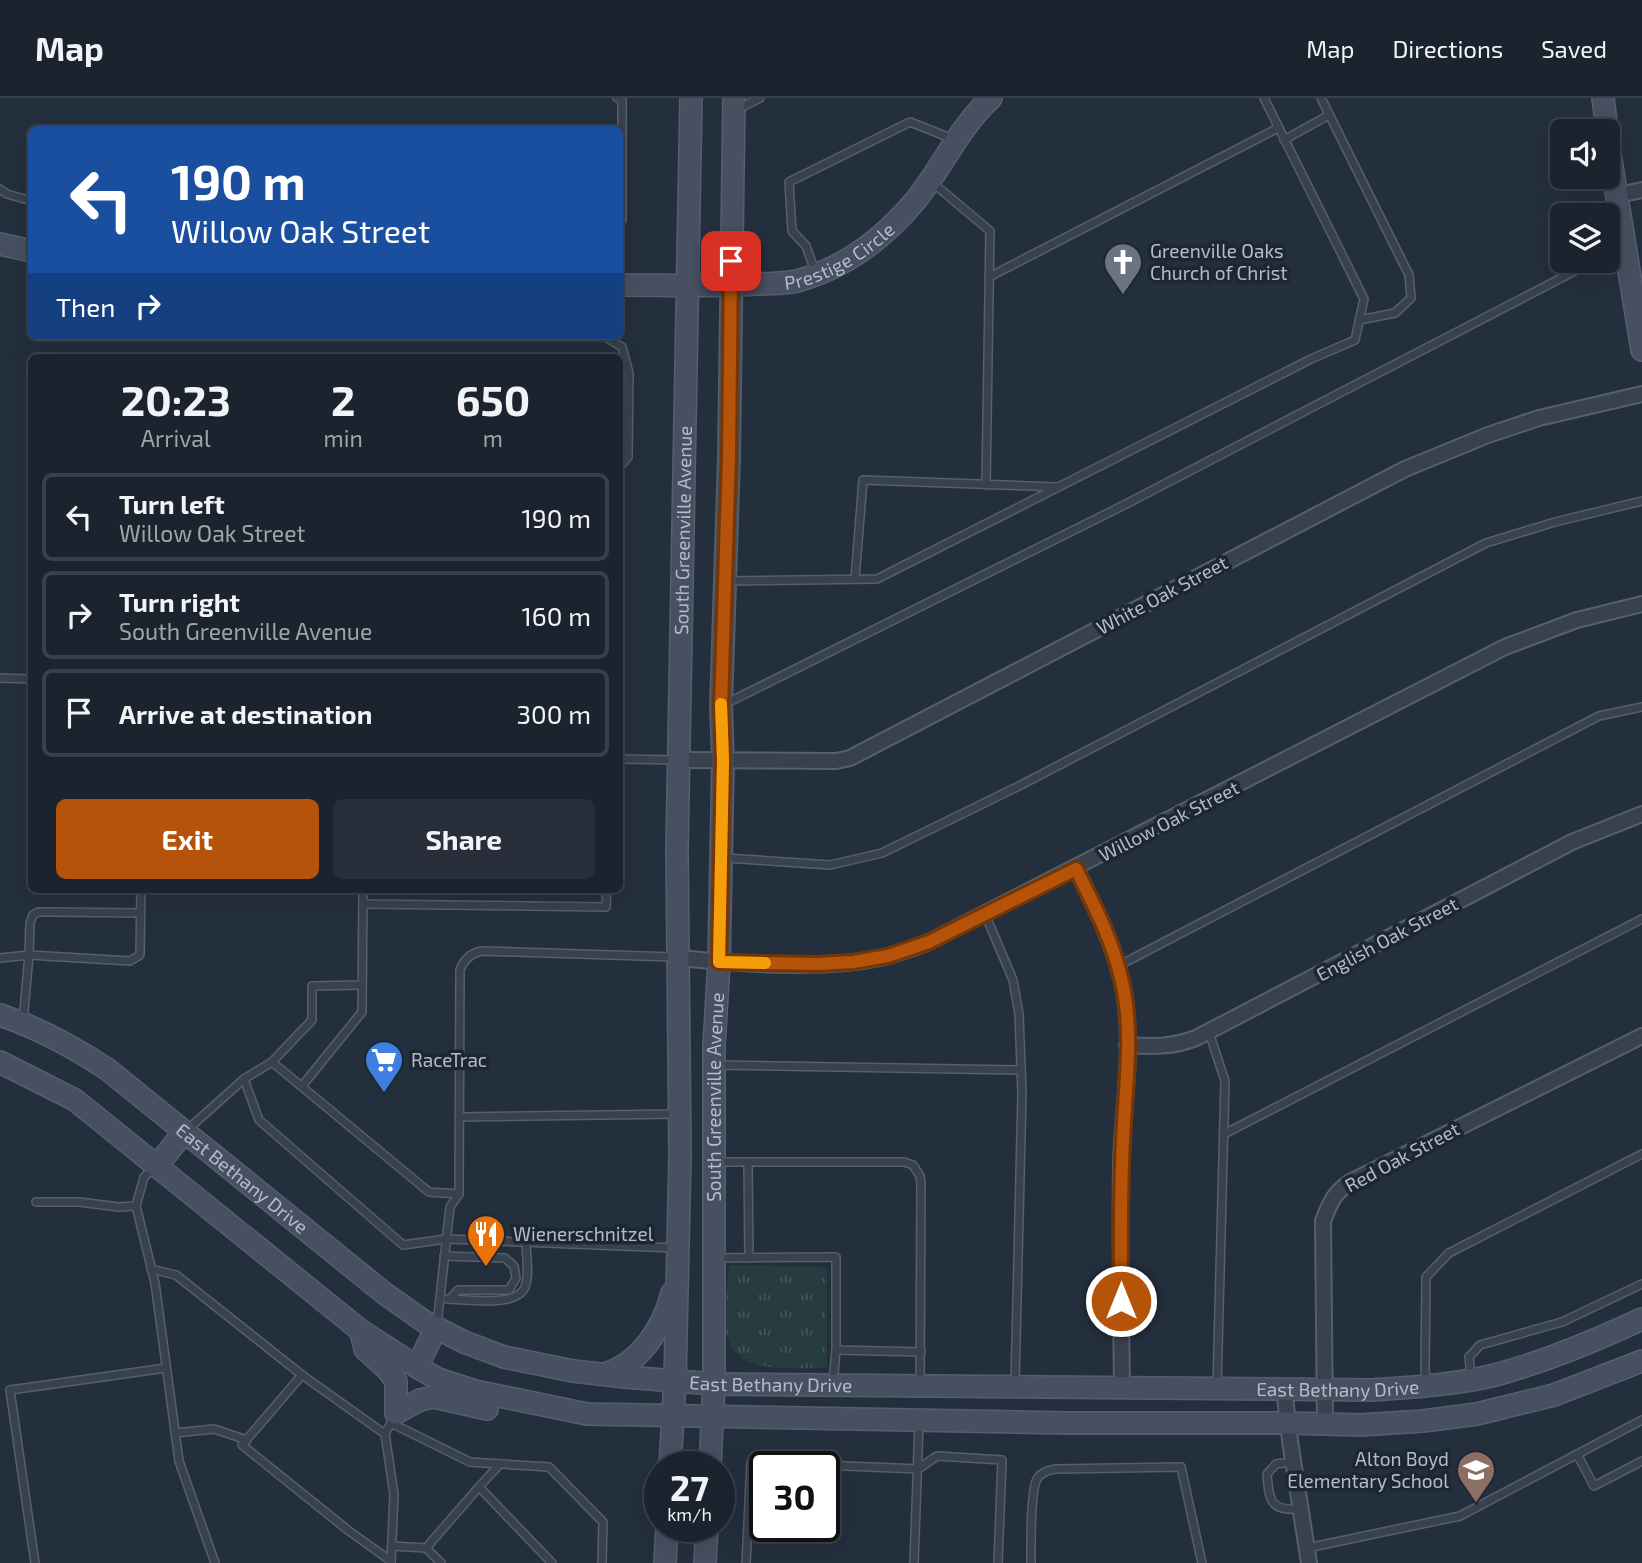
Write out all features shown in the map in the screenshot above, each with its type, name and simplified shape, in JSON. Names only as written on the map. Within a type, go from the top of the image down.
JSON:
[{"type":"main road","name":"South Greenville Avenue","points":[[671,1451],[678,1271],[680,1114],[677,850],[691,98]]},
{"type":"main road","name":"Prestige Circle","points":[[623,285],[730,286],[795,281],[844,263],[884,234],[929,181],[966,124],[991,98]]},
{"type":"main road","points":[[1602,98],[1605,119]]},
{"type":"main road","name":"South Greenville Avenue","points":[[711,1451],[714,1384],[714,1065],[719,962],[723,760],[721,706],[729,457],[734,105]]},
{"type":"main road","points":[[1616,189],[1617,203]]},
{"type":"main road","points":[[0,244],[28,250]]},
{"type":"main road","points":[[1620,261],[1642,351]]},
{"type":"main road","name":"East Bethany Drive","points":[[0,1016],[23,1023],[72,1046],[107,1069],[384,1293],[436,1328],[504,1357],[573,1371],[714,1384],[1372,1390],[1471,1380],[1582,1347],[1642,1319]]},
{"type":"main road","name":"East Bethany Drive","points":[[0,1062],[75,1100],[360,1330],[438,1379],[515,1401],[587,1414],[1325,1425],[1423,1421],[1476,1414],[1554,1395],[1642,1361]]},
{"type":"main road","points":[[157,1166],[184,1132]]},
{"type":"main road","points":[[602,1374],[628,1364],[643,1349],[668,1307],[678,1271]]},
{"type":"main road","points":[[417,1367],[436,1328]]},
{"type":"main road","points":[[360,1330],[365,1349],[396,1381],[394,1418]]},
{"type":"main road","points":[[1471,1380],[1476,1414]]},
{"type":"main road","points":[[919,1420],[920,1385]]},
{"type":"main road","points":[[1121,1423],[1122,1388]]},
{"type":"main road","points":[[394,1418],[421,1400],[434,1397],[487,1409],[515,1401]]},
{"type":"main road","points":[[665,1563],[666,1542]]},
{"type":"main road","points":[[705,1563],[706,1542]]},
{"type":"street","points":[[1617,195],[1642,190]]},
{"type":"street","name":"White Oak Street","points":[[680,760],[836,761],[850,758],[1405,469],[1488,435],[1539,418],[1642,394]]},
{"type":"street","name":"Willow Oak Street","points":[[678,958],[719,962],[853,962],[888,956],[929,942],[1076,869],[1505,646],[1577,620],[1642,604]]},
{"type":"street","name":"English Oak Street","points":[[1127,1045],[1162,1047],[1180,1044],[1209,1032],[1572,842],[1642,814]]},
{"type":"street","points":[[1076,869],[1105,927],[1118,966],[1127,1007],[1122,1162],[1122,1388]]},
{"type":"street","name":"Red Oak Street","points":[[1325,1425],[1323,1221],[1332,1198],[1340,1188],[1642,1036]]},
{"type":"street","points":[[1284,1388],[1308,1556]]},
{"type":"lane","points":[[617,98],[622,98],[622,126]]},
{"type":"lane","points":[[734,105],[760,98]]},
{"type":"lane","points":[[725,582],[877,579],[1355,340],[1364,299],[1264,98]]},
{"type":"lane","points":[[1321,98],[1409,275],[1411,298],[1395,313],[1359,320]]},
{"type":"lane","points":[[1284,140],[1329,115]]},
{"type":"lane","points":[[816,273],[806,246],[792,231],[789,182],[910,122],[957,141]]},
{"type":"lane","points":[[989,277],[1278,128]]},
{"type":"lane","points":[[929,181],[990,231],[986,485]]},
{"type":"lane","points":[[0,189],[6,194],[28,200]]},
{"type":"lane","points":[[721,706],[1126,504],[1571,273]]},
{"type":"lane","points":[[611,340],[622,347],[629,373],[628,457],[623,463]]},
{"type":"lane","points":[[855,579],[863,480],[1058,487]]},
{"type":"lane","points":[[721,858],[830,865],[882,853],[1019,786],[1486,543],[1555,522],[1642,501]]},
{"type":"lane","points":[[0,678],[28,679]]},
{"type":"lane","points":[[1118,966],[1599,716],[1642,707]]},
{"type":"lane","points":[[623,759],[680,760]]},
{"type":"lane","points":[[0,958],[29,954],[130,961],[140,955],[141,893]]},
{"type":"lane","points":[[302,1086],[362,1012],[363,893]]},
{"type":"lane","points":[[363,904],[606,907],[607,893]]},
{"type":"lane","points":[[23,1023],[30,923],[33,915],[38,912],[140,914]]},
{"type":"lane","points":[[985,914],[1013,980],[1019,1014],[1021,1070],[1015,1386]]},
{"type":"lane","points":[[1224,1134],[1642,919]]},
{"type":"lane","points":[[436,1328],[450,1207],[460,1194],[460,970],[463,962],[473,953],[482,951],[678,958]]},
{"type":"lane","points":[[184,1132],[244,1079],[272,1062],[312,1020],[312,986],[361,985]]},
{"type":"lane","points":[[1209,1032],[1225,1081],[1217,1388]]},
{"type":"lane","points":[[272,1062],[429,1192],[460,1194]]},
{"type":"lane","points":[[714,1065],[1021,1070]]},
{"type":"lane","points":[[244,1079],[259,1120],[403,1245],[446,1239],[678,1248]]},
{"type":"lane","points":[[460,1118],[680,1114]]},
{"type":"lane","points":[[1428,1386],[1425,1370],[1426,1277],[1449,1253],[1642,1154]]},
{"type":"lane","points":[[713,1161],[904,1162],[913,1165],[921,1183],[920,1385]]},
{"type":"lane","points":[[748,1163],[748,1258]]},
{"type":"lane","points":[[157,1166],[144,1177],[136,1206],[151,1269],[178,1461],[215,1563]]},
{"type":"lane","points":[[36,1202],[136,1206]]},
{"type":"lane","points":[[440,1298],[512,1299],[522,1292],[526,1284],[526,1242]]},
{"type":"lane","points":[[444,1256],[505,1258],[514,1266],[516,1278],[509,1290],[458,1290],[450,1299]]},
{"type":"lane","points":[[714,1258],[836,1257],[836,1350],[833,1385]]},
{"type":"lane","points":[[151,1269],[176,1275],[302,1375],[385,1434]]},
{"type":"lane","points":[[1471,1380],[1469,1357],[1480,1345],[1562,1322],[1642,1284]]},
{"type":"lane","points":[[836,1350],[921,1352]]},
{"type":"lane","points":[[35,1563],[10,1390],[166,1368]]},
{"type":"lane","points":[[302,1375],[242,1445],[391,1562]]},
{"type":"lane","points":[[391,1562],[394,1494],[385,1434],[394,1418],[470,1462],[549,1467],[603,1522],[602,1563]]},
{"type":"lane","points":[[914,1563],[919,1420]]},
{"type":"lane","points":[[1308,1556],[1341,1541],[1460,1516],[1642,1420]]},
{"type":"lane","points":[[175,1433],[214,1429],[247,1440]]},
{"type":"lane","points":[[1577,1454],[1594,1486],[1642,1461]]},
{"type":"lane","points":[[746,1563],[751,1462],[918,1469],[937,1456],[1002,1460],[998,1563]]},
{"type":"lane","points":[[1293,1462],[1276,1464],[1267,1474],[1272,1501],[1283,1510],[1300,1509]]},
{"type":"lane","points":[[426,1548],[500,1464]]},
{"type":"lane","points":[[1031,1563],[1034,1490],[1042,1472],[1055,1469],[1181,1467],[1202,1563]]},
{"type":"lane","points":[[479,1487],[552,1563]]},
{"type":"lane","points":[[392,1546],[426,1548],[441,1563]]},
{"type":"green space","points":[[729,1265],[827,1267],[827,1368],[769,1367],[742,1358],[733,1348],[726,1329]]},
{"type":"slow traffic","points":[[721,704],[723,760],[719,962],[765,963]]},
{"type":"place","name":"Greenville Oaks Church of Christ","points":[[1123,296]]},
{"type":"place","name":"RaceTrac","points":[[384,1094]]},
{"type":"place","name":"Wienerschnitzel","points":[[486,1268]]},
{"type":"place","name":"Alton Boyd Elementary School","points":[[1476,1504]]},
{"type":"route","points":[[731,261],[729,457],[721,706],[723,760],[719,962],[817,964],[888,956],[929,942],[1076,869],[1105,927],[1127,1007],[1121,1301]]}]
